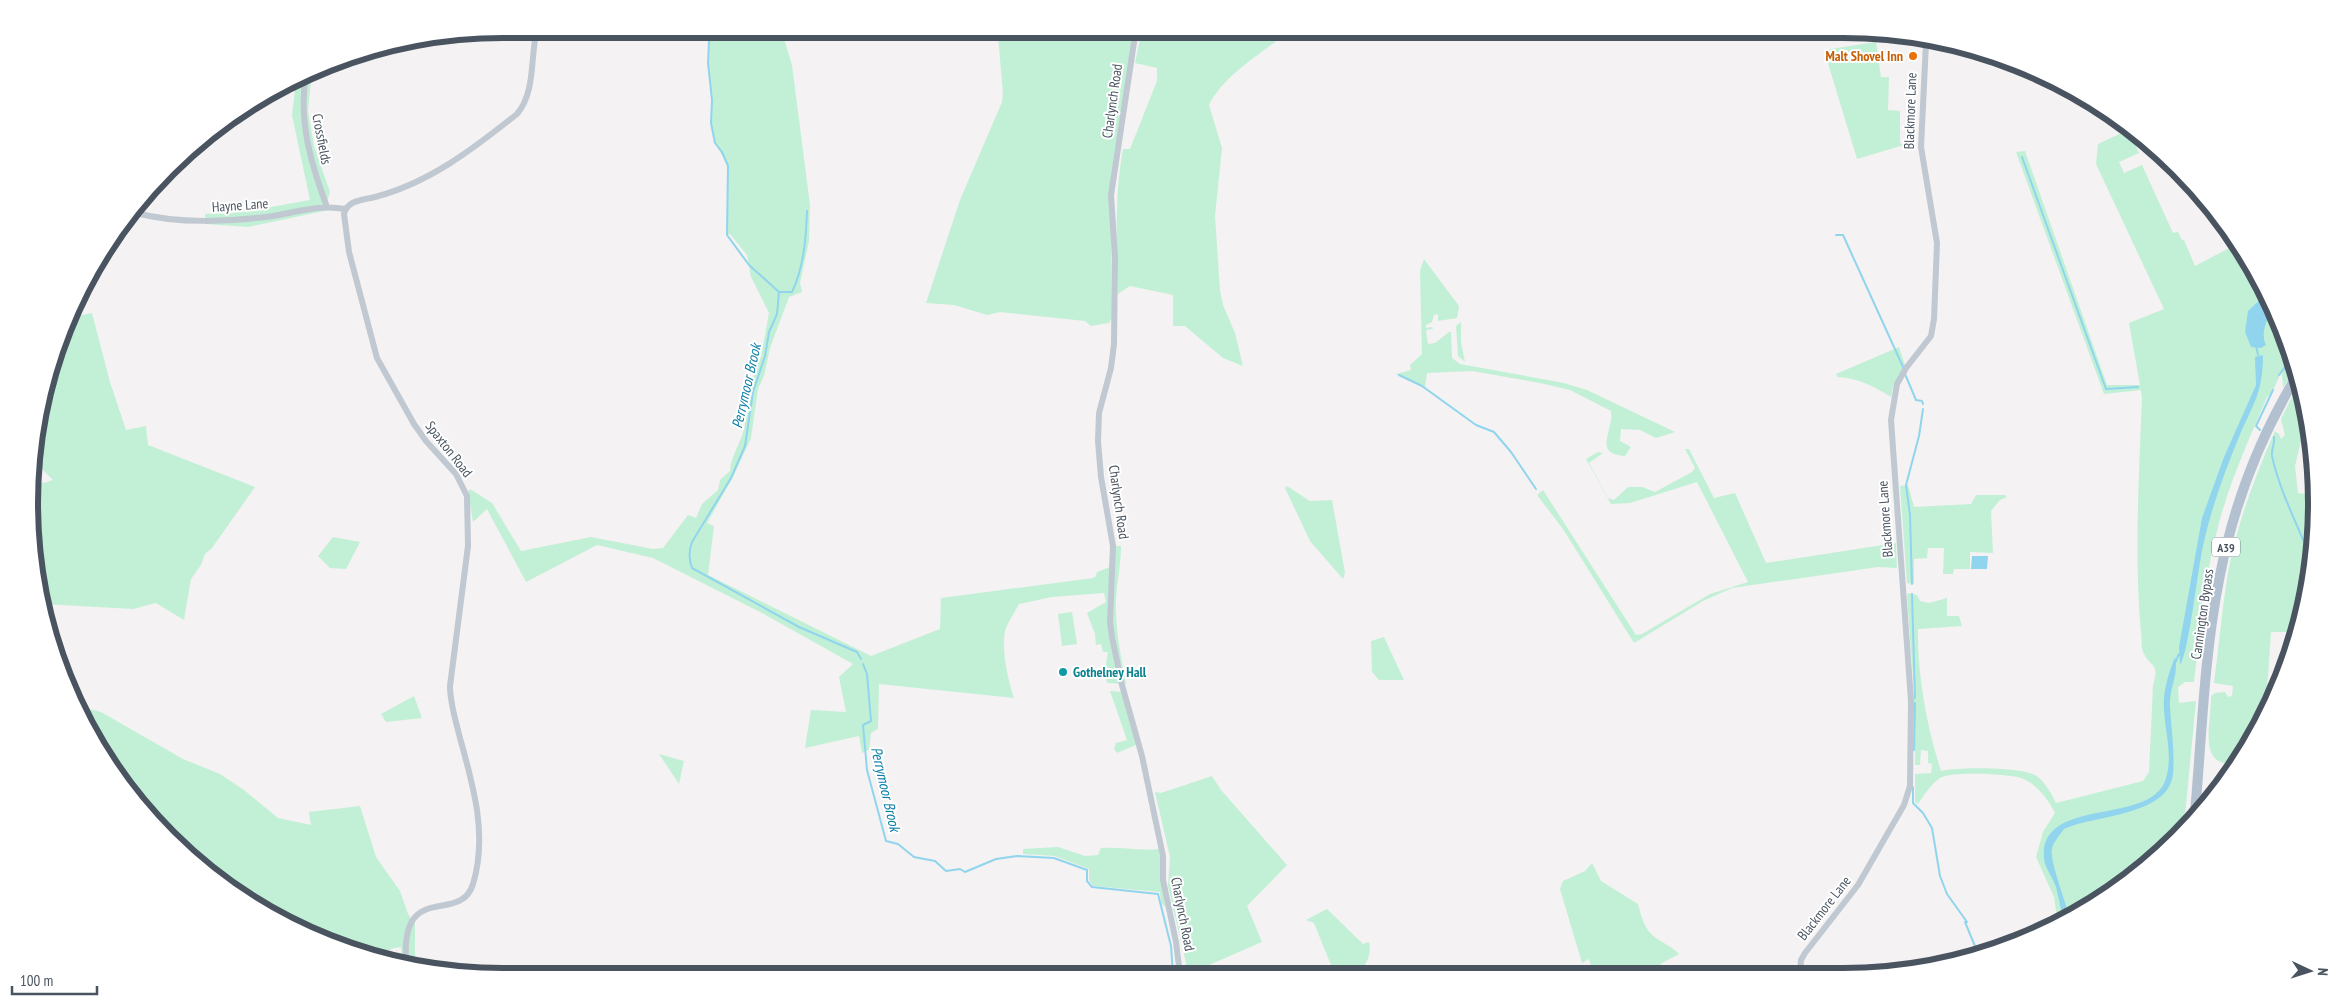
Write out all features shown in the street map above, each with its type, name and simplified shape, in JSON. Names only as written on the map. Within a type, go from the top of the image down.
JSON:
[{"type":"main road","name":"Cannington Bypass","points":[[2196,805],[2213,622],[2226,548],[2240,498],[2260,446],[2292,385]]},
{"type":"street","points":[[345,209],[352,203],[385,194],[435,174],[516,114],[524,104],[528,93],[536,38]]},
{"type":"street","name":"Charlynch Road","points":[[1135,38],[1111,195],[1114,257],[1114,344],[1113,360],[1099,413],[1098,441],[1101,477],[1113,546],[1110,622],[1112,637],[1122,685],[1142,756],[1163,856],[1163,880],[1176,942],[1179,968]]},
{"type":"street","name":"Blackmore Lane","points":[[1800,968],[1801,960],[1805,953],[1858,885],[1904,805],[1909,792],[1911,702],[1891,440],[1892,403],[1901,376],[1931,336],[1934,319],[1937,243],[1921,147],[1926,45]]},
{"type":"street","name":"Crossfields","points":[[305,82],[303,102],[305,133],[327,207]]},
{"type":"street","name":"Hayne Lane","points":[[139,214],[162,218],[229,220],[272,216],[327,207],[345,209]]},
{"type":"street","name":"Spaxton Road","points":[[345,209],[345,233],[376,358],[414,424],[456,474],[467,496],[468,508],[468,546],[450,676],[450,696],[477,802],[479,838],[475,875],[471,889],[464,898],[457,902],[425,910],[413,919],[406,933],[406,959]]},
{"type":"green space","points":[[710,38],[784,38],[792,65],[810,205],[809,241],[800,283],[802,292],[789,297],[770,348],[764,376],[758,389],[751,438],[733,477],[707,523],[714,526],[708,575],[871,656],[940,629],[941,598],[1093,578],[1097,572],[1110,567],[1111,546],[1121,546],[1116,621],[1126,684],[1107,683],[1105,671],[1108,652],[1103,652],[1101,644],[1096,645],[1095,634],[1087,613],[1106,602],[1104,593],[1052,597],[1019,604],[1006,628],[1004,653],[1014,698],[879,684],[878,729],[871,733],[869,750],[862,753],[859,736],[805,748],[811,710],[846,712],[839,677],[853,664],[762,613],[653,558],[597,545],[526,582],[487,509],[473,522],[468,492],[470,489],[492,503],[521,551],[591,537],[653,549],[663,548],[688,515],[696,518],[702,504],[718,490],[720,480],[730,471],[732,459],[744,430],[747,396],[754,379],[752,371],[761,357],[769,313],[751,277],[747,255],[730,234],[727,235],[728,166],[715,143],[711,123],[712,100],[708,63]]},
{"type":"green space","points":[[998,38],[1133,38],[1111,176],[1112,318],[1109,323],[1091,326],[1085,321],[1000,312],[987,315],[954,305],[926,303],[960,200],[1002,102]]},
{"type":"green space","points":[[1140,38],[1280,38],[1232,75],[1215,94],[1209,105],[1222,148],[1215,216],[1220,291],[1223,305],[1235,333],[1243,366],[1223,358],[1185,326],[1173,326],[1173,295],[1130,286],[1118,294],[1117,203],[1123,149],[1130,149],[1157,81],[1157,68],[1135,63]]},
{"type":"green space","points":[[1876,42],[1881,77],[1889,77],[1888,110],[1900,111],[1900,143],[1904,145],[1857,159],[1824,50]]},
{"type":"green space","points":[[311,79],[308,111],[314,146],[330,192],[324,211],[248,227],[205,224],[205,214],[243,212],[310,200],[292,115],[295,87]]},
{"type":"green space","points":[[2123,132],[2134,141],[2139,153],[2119,162],[2124,173],[2142,165],[2173,233],[2178,232],[2182,240],[2184,240],[2195,266],[2231,247],[2245,270],[2272,325],[2290,377],[2283,388],[2282,373],[2272,392],[2267,397],[2235,475],[2219,523],[2210,562],[2194,682],[2185,682],[2178,687],[2179,703],[2196,701],[2185,818],[2149,853],[2125,872],[2101,890],[2057,915],[2054,897],[2036,857],[2043,832],[2055,813],[2049,802],[2037,788],[2021,778],[1993,774],[1955,774],[1940,778],[1930,787],[1918,804],[1915,802],[1915,774],[1931,773],[1932,764],[1928,763],[1928,751],[1921,750],[1920,765],[1915,765],[1915,749],[1912,748],[1914,692],[1907,596],[1908,593],[1917,595],[1920,601],[1929,603],[1947,598],[1947,616],[1959,616],[1962,626],[1918,629],[1919,664],[1924,701],[1931,737],[1941,771],[1988,769],[2027,772],[2041,780],[2050,791],[2056,803],[2143,781],[2149,772],[2153,685],[2156,673],[2154,666],[2142,650],[2139,604],[2137,545],[2141,390],[2104,394],[2016,152],[2025,151],[2107,385],[2140,385],[2129,323],[2164,309],[2096,164],[2098,144]]},
{"type":"green space","points":[[1424,259],[1459,306],[1457,318],[1438,321],[1438,314],[1434,315],[1432,322],[1426,325],[1426,328],[1432,327],[1433,329],[1426,330],[1428,344],[1435,343],[1451,332],[1452,358],[1460,364],[1564,383],[1587,390],[1675,432],[1656,438],[1640,430],[1621,429],[1620,441],[1631,447],[1625,456],[1615,454],[1609,451],[1607,446],[1611,411],[1570,390],[1472,371],[1427,373],[1425,388],[1396,374],[1411,370],[1410,365],[1422,354],[1420,271]]},
{"type":"green space","points":[[92,313],[110,382],[126,430],[146,426],[148,445],[255,487],[212,548],[205,554],[201,565],[191,579],[184,620],[156,603],[133,609],[48,604],[41,564],[38,533],[38,482],[44,483],[53,480],[39,466],[41,442],[53,383],[62,353],[77,316]]},
{"type":"green space","points":[[1461,322],[1461,342],[1465,362],[1458,356],[1456,326]]},
{"type":"green space","points":[[1899,347],[1905,365],[1893,386],[1891,397],[1865,383],[1838,377],[1836,374]]},
{"type":"green space","points":[[2294,392],[2303,437],[2295,466],[2298,493],[2308,494],[2304,564],[2289,632],[2271,632],[2267,692],[2245,736],[2229,762],[2225,763],[2216,759],[2211,752],[2209,730],[2211,696],[2215,693],[2225,692],[2228,697],[2232,696],[2233,686],[2214,683],[2228,572],[2236,536],[2260,465],[2275,431],[2281,439],[2285,435],[2281,419]]},
{"type":"green space","points":[[1685,449],[1689,449],[1714,498],[1735,493],[1766,563],[1896,543],[1897,568],[1878,567],[1732,588],[1703,601],[1634,643],[1563,529],[1537,495],[1543,490],[1636,635],[1642,634],[1710,594],[1748,582],[1697,482],[1630,503],[1611,504],[1586,459],[1598,452],[1603,453],[1589,463],[1608,498],[1614,500],[1628,487],[1642,487],[1655,492],[1692,472],[1695,468]]},
{"type":"green space","points":[[1908,485],[1914,507],[1971,504],[1976,495],[2005,495],[2007,497],[2000,500],[1991,511],[1993,553],[1970,552],[1970,569],[1954,569],[1953,574],[1943,574],[1944,548],[1928,548],[1927,558],[1914,559],[1914,584],[1907,583],[1900,486]]},
{"type":"green space","points":[[1287,486],[1310,501],[1332,500],[1345,573],[1343,579],[1310,541],[1285,488]]},
{"type":"green space","points":[[333,537],[360,542],[346,569],[330,568],[318,556]]},
{"type":"green space","points":[[1072,612],[1077,644],[1062,646],[1058,614]]},
{"type":"green space","points":[[1384,637],[1404,680],[1379,680],[1372,672],[1371,641]]},
{"type":"green space","points":[[1110,691],[1122,692],[1136,745],[1117,753],[1114,749],[1116,743],[1127,740]]},
{"type":"green space","points":[[414,696],[422,718],[386,722],[381,714]]},
{"type":"green space","points":[[86,708],[101,712],[183,759],[220,774],[244,790],[278,818],[311,825],[309,812],[360,806],[376,857],[400,891],[408,914],[415,924],[415,960],[403,958],[401,947],[382,953],[325,933],[270,906],[220,872],[196,853],[153,810],[116,762]]},
{"type":"green space","points":[[659,754],[684,761],[679,784]]},
{"type":"green space","points":[[1212,776],[1221,790],[1287,865],[1247,906],[1262,942],[1202,968],[1186,968],[1168,886],[1170,857],[1155,792],[1161,793]]},
{"type":"green space","points":[[1058,847],[1085,856],[1098,855],[1101,848],[1159,849],[1165,907],[1161,903],[1160,892],[1093,886],[1089,880],[1089,869],[1055,856],[1023,854],[1023,849]]},
{"type":"green space","points":[[1592,863],[1601,881],[1638,904],[1644,923],[1652,935],[1679,954],[1657,968],[1591,968],[1589,959],[1582,963],[1560,889],[1563,881],[1585,871]]},
{"type":"green space","points":[[1327,909],[1363,944],[1369,942],[1370,952],[1368,960],[1362,968],[1332,968],[1314,923],[1306,920]]},
{"type":"water","points":[[2260,299],[2269,318],[2264,331],[2266,345],[2261,348],[2251,347],[2245,332],[2248,311]]},
{"type":"water","points":[[2263,355],[2263,368],[2259,389],[2228,464],[2206,532],[2187,644],[2180,665],[2179,647],[2202,518],[2224,457],[2256,385],[2255,357]]},
{"type":"water","points":[[1972,556],[1988,556],[1987,569],[1971,569]]},
{"type":"water","points":[[2175,657],[2176,670],[2170,699],[2173,774],[2168,788],[2158,798],[2145,806],[2064,829],[2052,849],[2055,871],[2067,910],[2061,913],[2056,887],[2044,859],[2047,839],[2058,827],[2075,818],[2118,809],[2155,795],[2165,781],[2168,771],[2169,750],[2164,698],[2168,677]]},
{"type":"waterway","name":"Perrymoor Brook","points":[[710,38],[708,63],[712,100],[711,123],[715,143],[722,152],[728,166],[727,235],[749,265],[779,292],[777,314],[769,332],[765,356],[753,392],[745,446],[731,478],[692,542],[690,552],[691,565],[692,568],[799,627],[857,652],[861,659]]},
{"type":"waterway","points":[[2022,157],[2106,389],[2138,387]]},
{"type":"waterway","points":[[780,292],[792,292],[796,282],[804,252],[807,211]]},
{"type":"waterway","points":[[1836,235],[1843,235],[1904,369]]},
{"type":"waterway","points":[[2256,345],[2258,355]]},
{"type":"waterway","points":[[2279,375],[2287,365]]},
{"type":"waterway","points":[[1905,374],[1916,400],[1922,401],[1923,404]]},
{"type":"waterway","points":[[1399,375],[1422,386],[1476,425],[1494,432],[1511,452],[1536,489]]},
{"type":"waterway","points":[[2260,430],[2256,426],[2273,390]]},
{"type":"waterway","points":[[1912,584],[1910,515],[1906,485],[1919,436],[1923,409]]},
{"type":"waterway","points":[[2274,437],[2272,454],[2275,470],[2306,547]]},
{"type":"waterway","points":[[1912,594],[1915,698]]},
{"type":"waterway","points":[[2175,663],[2179,654]]},
{"type":"waterway","name":"Perrymoor Brook","points":[[863,664],[867,674],[871,721],[863,725],[867,770],[886,841],[898,844],[914,857],[935,861],[946,871],[960,869],[965,872],[996,859],[1017,856],[1054,858],[1087,870],[1087,881],[1092,887],[1158,894],[1171,946],[1173,968]]},
{"type":"waterway","points":[[1914,750],[1915,703]]},
{"type":"waterway","points":[[1913,787],[1913,803],[1923,813],[1932,828],[1940,876],[1947,894],[1967,922],[1965,922],[1976,949]]},
{"type":"place","name":"Malt Shovel Inn","points":[[1913,56]]},
{"type":"place","name":"Gothelney Hall","points":[[1063,672]]}]
